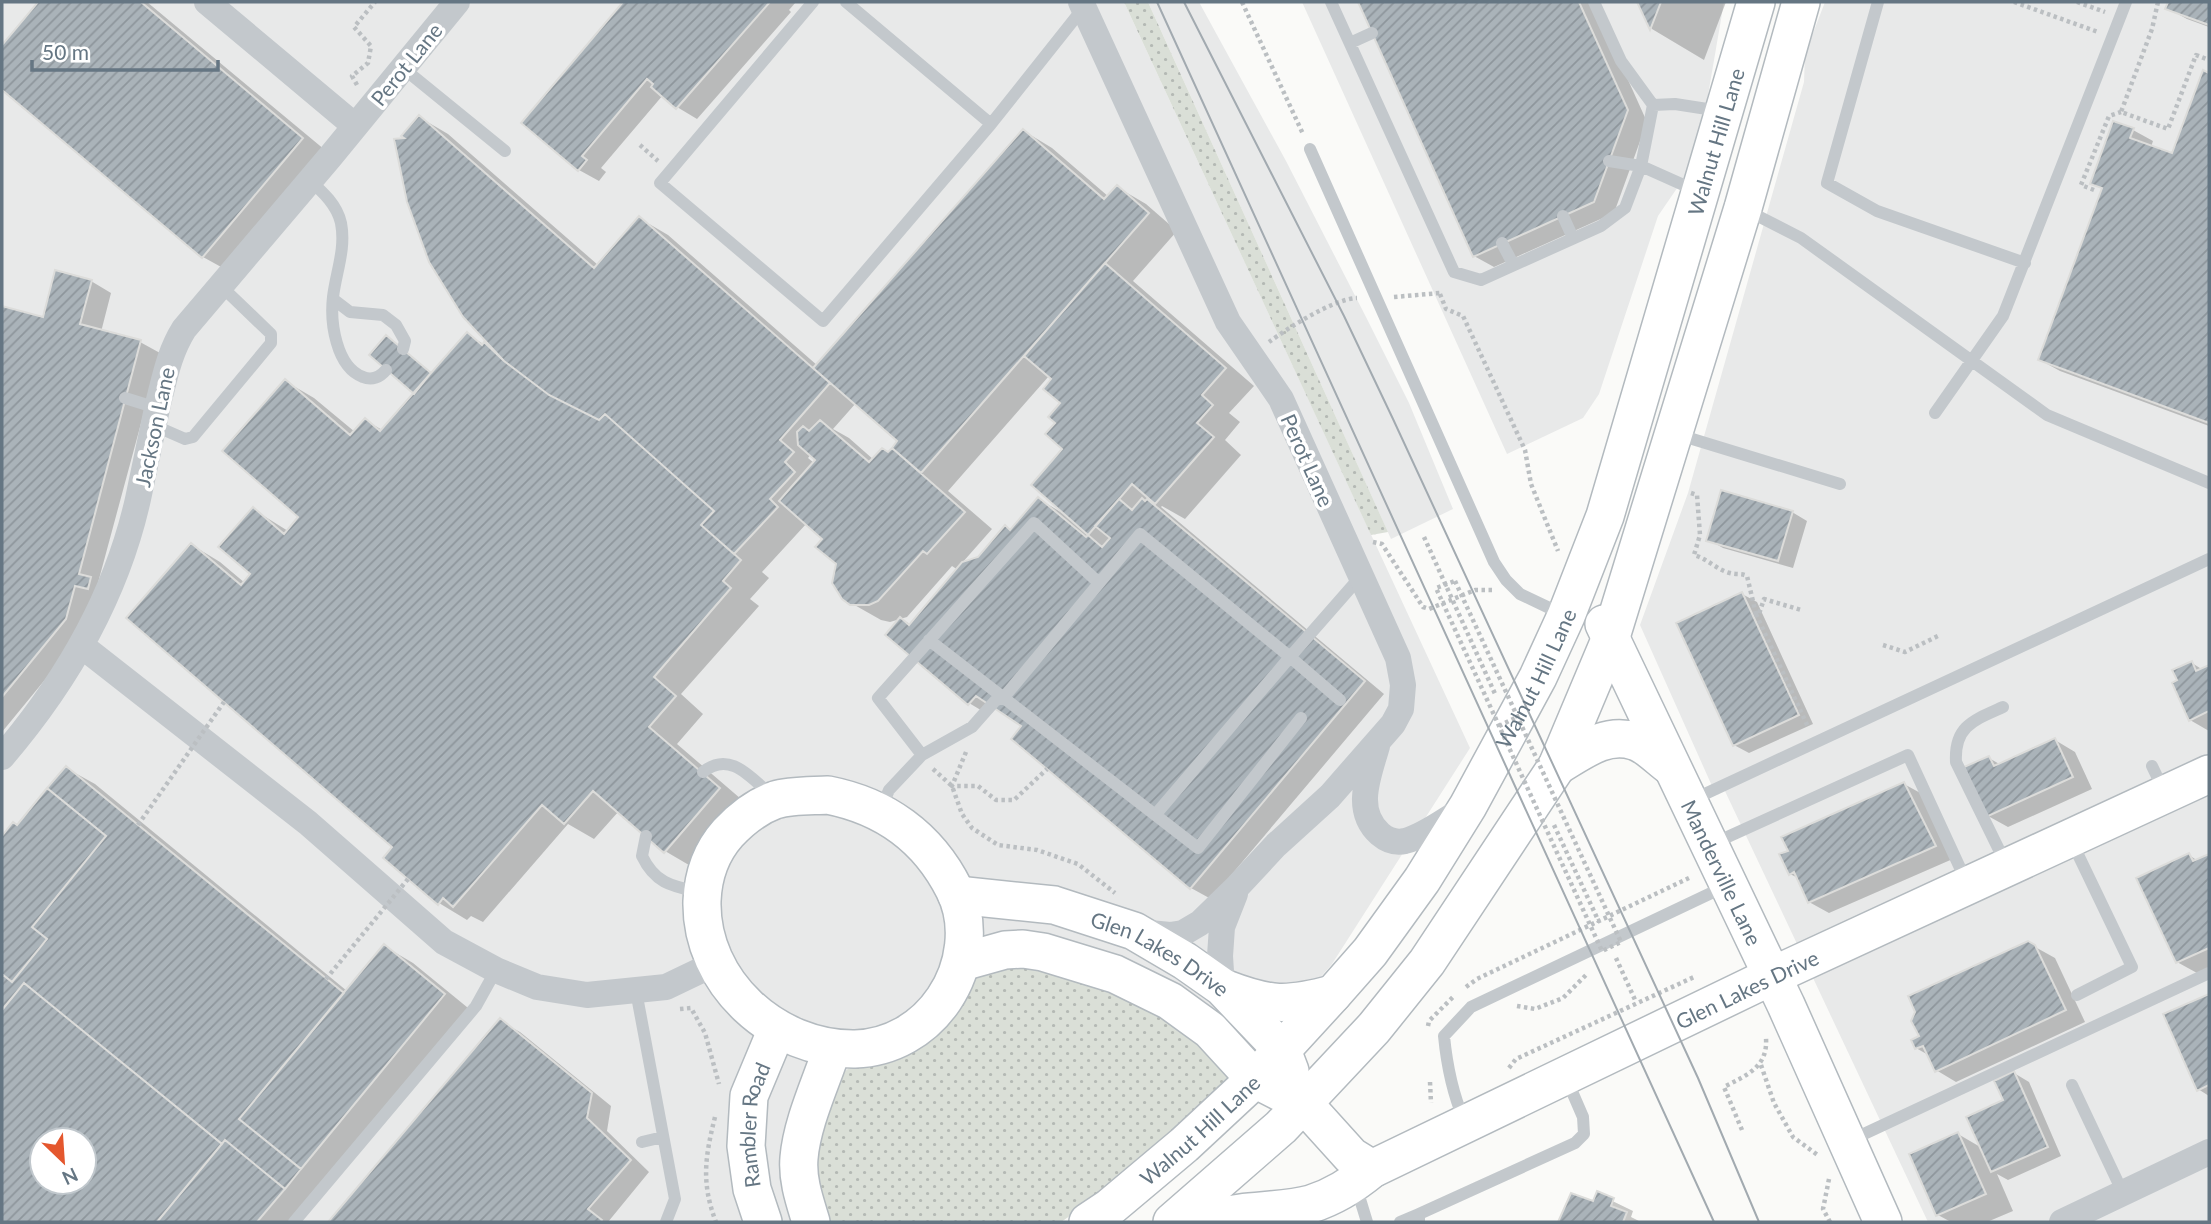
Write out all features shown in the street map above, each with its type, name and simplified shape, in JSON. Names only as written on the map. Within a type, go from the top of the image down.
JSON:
[{"type":"street","points":[[208,2],[355,126]]},
{"type":"street","name":"Perot Lane","points":[[355,126],[457,2]]},
{"type":"street","name":"Walnut Hill Lane","points":[[1088,1222],[1184,1145],[1282,1050],[1370,952],[1422,880],[1468,806],[1538,677],[1566,616],[1605,516],[1756,2]]},
{"type":"street","name":"Walnut Hill Lane","points":[[1171,1222],[1236,1168],[1304,1104],[1374,1028],[1427,962],[1557,766],[1610,640],[1743,208],[1801,2]]},
{"type":"street","name":"Perot Lane","points":[[1082,4],[1228,322],[1280,399],[1398,658],[1403,685],[1401,709],[1393,724],[1330,796],[1276,845],[1237,887]]},
{"type":"street","name":"Jackson Lane","points":[[2,757],[50,694],[82,646],[113,584],[128,538],[168,361],[174,345],[184,329],[355,126]]},
{"type":"street","points":[[1700,192],[1743,208]]},
{"type":"street","name":"Manderville Lane","points":[[1605,516],[1606,587],[1600,603],[1600,613],[1610,640],[1772,976],[1835,1150],[1883,1222]]},
{"type":"street","points":[[82,646],[308,822],[444,942],[496,971],[537,987],[587,995],[666,987],[715,964]]},
{"type":"street","points":[[1557,766],[1595,743],[1611,739],[1635,741],[1672,768]]},
{"type":"street","points":[[1379,740],[1364,804],[1368,820],[1380,834],[1392,841],[1405,841],[1468,806]]},
{"type":"street","name":"Glen Lakes Drive","points":[[957,895],[1054,905],[1134,931],[1223,987],[1282,1050],[1304,1104],[1351,1156],[1364,1176],[1772,976],[2071,838],[2159,780],[2209,774]]},
{"type":"street","points":[[828,796],[850,800],[880,811],[926,846],[945,872],[957,895],[964,930],[962,962],[952,988],[934,1014],[914,1030],[890,1042],[866,1048],[832,1049],[777,1029],[752,1011],[732,991],[715,964],[702,918],[707,870],[717,845],[737,824],[755,809],[777,800],[828,796]]},
{"type":"street","points":[[1134,931],[1170,935],[1183,933],[1200,923],[1237,887]]},
{"type":"street","points":[[1237,887],[1222,927],[1220,956],[1223,987],[1256,1000],[1282,1003],[1304,1002],[1333,994]]},
{"type":"street","name":"Glen Lakes Drive","points":[[962,962],[996,952],[1023,949],[1044,952],[1115,974],[1170,1001],[1193,1016],[1210,1030],[1255,1079],[1304,1104]]},
{"type":"street","name":"Rambler Road","points":[[763,1222],[752,1189],[746,1146],[749,1096],[777,1029]]},
{"type":"street","name":"Rambler Road","points":[[811,1222],[802,1193],[799,1159],[807,1124],[832,1049]]},
{"type":"street","points":[[2063,1222],[2209,1152]]},
{"type":"street","points":[[1192,1222],[1311,1204],[1364,1176]]},
{"type":"lane","points":[[813,2],[660,183],[823,321],[991,124],[1082,4]]},
{"type":"lane","points":[[846,2],[991,124]]},
{"type":"lane","points":[[1331,2],[1454,272],[1481,280],[1601,226],[1625,208],[1641,166],[1653,106],[1621,61],[1594,2]]},
{"type":"lane","points":[[1878,2],[1827,183],[1877,211],[2025,263]]},
{"type":"lane","points":[[1935,413],[2003,316],[2126,2]]},
{"type":"lane","points":[[1350,43],[1372,33]]},
{"type":"lane","points":[[403,68],[505,151]]},
{"type":"lane","points":[[1653,106],[1675,104],[1724,111]]},
{"type":"lane","points":[[1310,149],[1494,562],[1520,594],[1566,616]]},
{"type":"lane","points":[[1609,161],[1641,166],[1700,192]]},
{"type":"lane","points":[[310,181],[332,204],[341,223],[342,246],[332,299],[338,351],[351,370],[369,379],[380,377],[386,370]]},
{"type":"lane","points":[[1743,208],[1801,237],[2047,415],[2209,483]]},
{"type":"lane","points":[[1563,216],[1573,239]]},
{"type":"lane","points":[[1502,243],[1513,264]]},
{"type":"lane","points":[[125,398],[184,439],[193,437],[271,343],[271,334],[221,286]]},
{"type":"lane","points":[[332,299],[351,312],[374,313],[389,320],[396,325],[405,341],[403,349]]},
{"type":"lane","points":[[1673,433],[1840,484]]},
{"type":"lane","points":[[922,754],[878,698],[1034,523],[1099,583]]},
{"type":"lane","points":[[880,811],[889,790],[922,754],[972,727],[995,701],[1005,696],[1140,534],[1340,700]]},
{"type":"lane","points":[[1689,802],[2209,559]]},
{"type":"lane","points":[[1156,814],[1361,576]]},
{"type":"lane","points":[[929,640],[1005,696],[1198,848],[1301,718]]},
{"type":"lane","points":[[2003,707],[1969,723],[1961,734],[1955,751],[1956,762],[2007,867]]},
{"type":"lane","points":[[1710,845],[1908,755],[1968,886]]},
{"type":"lane","points":[[703,772],[709,767],[737,765],[777,800]]},
{"type":"lane","points":[[646,836],[642,856],[656,878],[677,887],[703,893]]},
{"type":"lane","points":[[2071,838],[2132,967],[2077,995]]},
{"type":"lane","points":[[1466,1124],[1447,1070],[1444,1037],[1471,1007],[1729,885]]},
{"type":"lane","points":[[294,1222],[476,1006],[496,971]]},
{"type":"lane","points":[[1835,1150],[2209,973]]},
{"type":"lane","points":[[636,991],[675,1199],[666,1222]]},
{"type":"lane","points":[[1400,1222],[1419,1218],[1574,1143],[1584,1133],[1583,1117],[1565,1076]]},
{"type":"lane","points":[[2072,1084],[2123,1193]]},
{"type":"lane","points":[[642,1142],[663,1137]]},
{"type":"lane","points":[[1364,1176],[1367,1222]]},
{"type":"path","points":[[357,85],[352,76],[368,63],[372,47],[354,27],[375,2]]},
{"type":"path","points":[[1242,2],[1310,149]]},
{"type":"path","points":[[2014,2],[2102,34]]},
{"type":"path","points":[[2077,2],[2109,14]]},
{"type":"path","points":[[2121,112],[2152,29],[2158,2]]},
{"type":"path","points":[[2094,190],[2081,185],[2109,116],[2121,112],[2168,129],[2196,55],[2209,60]]},
{"type":"path","points":[[640,145],[661,163]]},
{"type":"path","points":[[1440,295],[1446,309],[1463,316],[1525,450],[1531,484],[1562,559]]},
{"type":"path","points":[[1691,492],[1697,495],[1700,534],[1694,555],[1731,573],[1743,573],[1747,576],[1756,614],[1810,731]]},
{"type":"path","points":[[1424,537],[1480,662]]},
{"type":"path","points":[[1366,545],[1376,541],[1382,544],[1423,607],[1430,609],[1482,589],[1520,594]]},
{"type":"path","points":[[1455,581],[1517,717],[1621,942],[1602,951],[1436,588],[1455,581]]},
{"type":"path","points":[[1756,614],[1759,614],[1764,598],[1801,610]]},
{"type":"path","points":[[1883,645],[1905,652],[1940,635]]},
{"type":"path","points":[[138,825],[224,702]]},
{"type":"path","points":[[1499,726],[1517,717]]},
{"type":"path","points":[[952,786],[967,750]]},
{"type":"path","points":[[922,754],[930,766],[952,786],[962,814],[972,828],[998,845],[1037,850],[1077,864],[1118,896]]},
{"type":"path","points":[[952,786],[978,786],[996,800],[1014,800],[1047,769]]},
{"type":"path","points":[[1551,820],[1573,866]]},
{"type":"path","points":[[326,979],[408,879]]},
{"type":"path","points":[[1608,963],[1626,955]]},
{"type":"path","points":[[1507,1010],[1519,1005],[1535,1009],[1563,998],[1590,971]]},
{"type":"path","points":[[1506,1074],[1516,1059],[1695,976]]},
{"type":"path","points":[[1742,1130],[1724,1087],[1761,1065],[1767,1052],[1767,1038],[1762,1028]]},
{"type":"path","points":[[1761,1065],[1774,1103],[1793,1137],[1835,1150]]},
{"type":"path","points":[[1829,1178],[1823,1209],[1830,1222]]},
{"type":"shaded area","points":[[2,2],[1124,2],[1470,748],[1332,964],[1221,1091],[1059,1222],[2,1222]]},
{"type":"shaded area","points":[[1124,2],[1148,2],[1388,532],[1371,535]]},
{"type":"shaded area","points":[[1148,2],[1199,2],[1286,161],[1366,317],[1409,403],[1453,509],[1391,539]]},
{"type":"shaded area","points":[[1302,2],[1724,2],[1697,159],[1658,216],[1599,394],[1583,418],[1507,454]]},
{"type":"shaded area","points":[[1825,2],[2209,2],[2209,555],[1712,786],[1640,625],[1688,493],[1804,82],[1805,54]]},
{"type":"shaded area","points":[[2209,561],[2209,1222],[1928,1222],[1724,789]]},
{"type":"shaded area","points":[[1011,961],[1112,988],[1203,1040],[1240,1077],[1083,1207],[1061,1222],[828,1222],[818,1190],[816,1160],[825,1115],[841,1075],[854,1066],[901,1057],[925,1044],[949,1024],[979,974]]},
{"type":"building","points":[[38,2],[141,2],[303,138],[202,258],[2,90],[2,45]]},
{"type":"building","points":[[623,2],[770,2],[676,109],[651,87],[653,84],[647,79],[582,156],[587,160],[578,171],[521,123]]},
{"type":"building","points":[[1358,2],[1579,2],[1628,110],[1594,202],[1473,257]]},
{"type":"building","points":[[1637,2],[1661,2],[1650,30]]},
{"type":"building","points":[[2168,2],[2209,2],[2209,25],[2165,9]]},
{"type":"building","points":[[2203,70],[2209,73],[2209,423],[2038,360],[2102,188],[2090,184],[2113,121],[2134,128],[2130,138],[2172,153]]},
{"type":"building","points":[[419,115],[594,268],[639,216],[830,383],[780,440],[794,452],[785,462],[795,472],[770,499],[778,507],[734,554],[701,525],[714,511],[605,414],[599,420],[549,395],[504,361],[463,317],[429,262],[407,202],[394,139],[404,138],[401,136]]},
{"type":"building","points":[[1023,129],[1104,199],[1117,185],[1149,213],[921,473],[892,448],[897,441],[813,368]]},
{"type":"building","points":[[1105,263],[1226,368],[1202,395],[1213,405],[1197,423],[1214,437],[1155,504],[1132,484],[1088,535],[1031,485],[1062,449],[1045,434],[1055,423],[1048,417],[1060,403],[1043,389],[1051,379],[1024,356]]},
{"type":"building","points":[[55,270],[92,280],[80,324],[141,340],[79,574],[91,577],[88,589],[75,586],[66,619],[2,697],[2,306],[43,317]]},
{"type":"building","points":[[467,332],[482,345],[484,342],[549,395],[599,420],[605,414],[714,511],[701,525],[741,560],[723,581],[731,588],[654,677],[676,696],[649,727],[720,788],[664,853],[593,791],[564,824],[542,805],[453,907],[443,898],[438,905],[383,858],[392,847],[126,618],[191,543],[241,585],[250,574],[218,547],[253,507],[284,534],[298,517],[222,451],[285,379],[350,435],[365,418],[380,431]]},
{"type":"building","points":[[386,335],[431,373],[414,394],[369,355]]},
{"type":"building","points":[[820,420],[869,462],[882,448],[888,452],[892,448],[965,512],[927,554],[923,551],[878,601],[869,605],[850,605],[842,599],[832,583],[836,564],[815,547],[822,539],[779,501],[815,460],[798,445],[797,432],[803,426],[809,431]]},
{"type":"building","points":[[1721,490],[1793,511],[1778,561],[1706,541]]},
{"type":"building","points":[[1038,497],[1102,547],[1110,538],[1095,526],[1119,499],[1132,510],[1142,498],[1145,501],[1147,499],[1365,681],[1190,889],[1011,739],[1021,726],[976,696],[968,705],[885,635],[900,617],[909,625],[962,562],[978,557],[1005,525],[1010,530]]},
{"type":"building","points":[[1742,592],[1799,715],[1733,746],[1676,623]]},
{"type":"building","points":[[2192,661],[2196,671],[2209,665],[2209,711],[2189,721],[2172,683],[2177,680],[2172,670]]},
{"type":"building","points":[[2055,738],[2073,777],[1986,817],[1964,767],[1989,756],[1994,766]]},
{"type":"building","points":[[66,766],[344,993],[239,1119],[301,1169],[285,1189],[225,1140],[222,1144],[24,983],[2,1010],[2,974],[12,982],[47,939],[32,927],[106,836],[47,788]]},
{"type":"building","points":[[1904,782],[1936,846],[1808,903],[1794,872],[1789,875],[1779,854],[1788,851],[1781,837]]},
{"type":"building","points":[[47,788],[106,836],[32,927],[47,939],[12,982],[2,974],[2,836],[13,822],[17,825]]},
{"type":"building","points":[[2189,853],[2193,861],[2209,854],[2209,948],[2176,963],[2136,878]]},
{"type":"building","points":[[2028,941],[2035,945],[2066,1010],[1935,1072],[1923,1046],[1915,1049],[1911,1040],[1919,1036],[1911,1021],[1915,1012],[1908,996]]},
{"type":"building","points":[[384,944],[445,994],[301,1169],[239,1119]]},
{"type":"building","points":[[24,983],[222,1144],[157,1222],[2,1222],[2,1010]]},
{"type":"building","points":[[2209,994],[2209,1085],[2197,1091],[2163,1014]]},
{"type":"building","points":[[500,1018],[592,1093],[587,1118],[631,1160],[588,1209],[602,1220],[601,1222],[328,1222]]},
{"type":"building","points":[[2014,1071],[2048,1147],[1991,1172],[1966,1117],[2003,1100],[1994,1081]]},
{"type":"building","points":[[1958,1132],[1986,1194],[1936,1216],[1909,1154]]},
{"type":"building","points":[[225,1140],[285,1189],[257,1222],[157,1222]]},
{"type":"building","points":[[1597,1191],[1614,1198],[1611,1206],[1627,1212],[1623,1222],[1558,1222],[1571,1193],[1593,1201]]},
{"type":"tram line","points":[[1157,2],[1714,1222]]},
{"type":"tram line","points":[[1184,2],[1344,316],[1393,419],[1698,1078],[1759,1222]]}]
